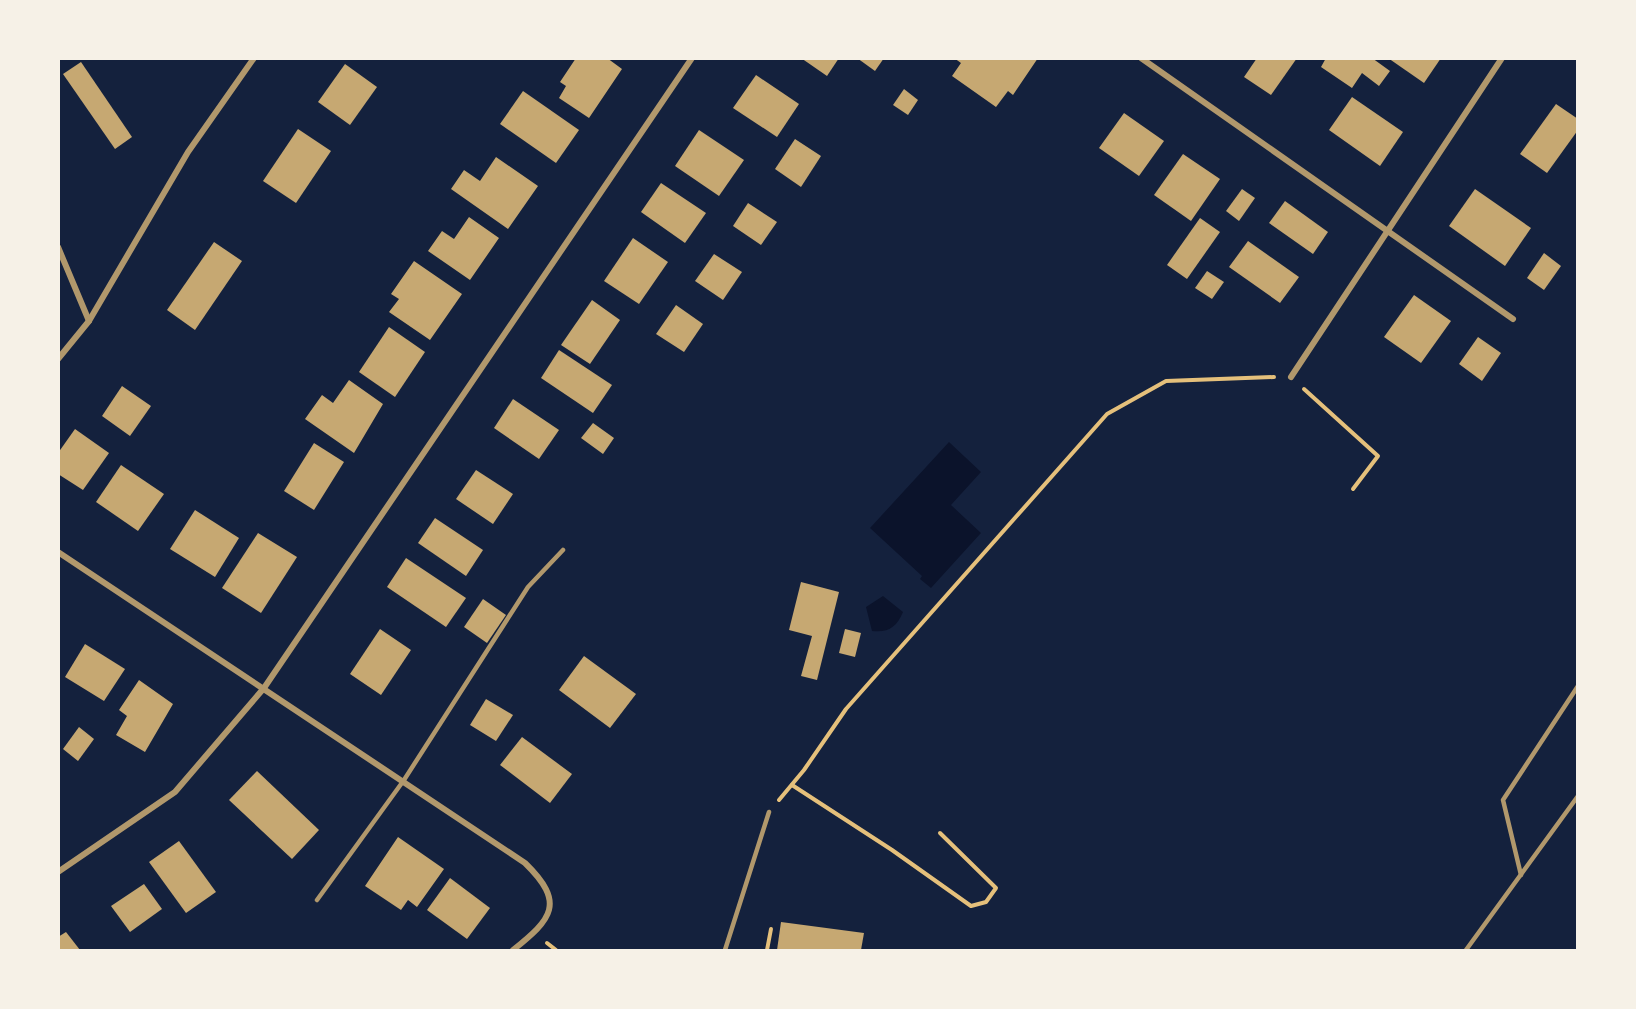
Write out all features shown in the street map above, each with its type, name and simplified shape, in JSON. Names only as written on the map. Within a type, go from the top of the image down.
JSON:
[{"type":"street","points":[[58,359],[89,321],[188,152],[254,58]]},
{"type":"street","points":[[58,872],[175,792],[264,688],[692,58]]},
{"type":"street","points":[[1141,58],[1513,319]]},
{"type":"street","points":[[1291,376],[1502,58]]},
{"type":"street","points":[[58,247],[89,321]]},
{"type":"street","points":[[58,552],[404,780],[525,864],[543,880],[551,902],[546,920],[513,951]]},
{"type":"lane","points":[[317,900],[404,780],[528,587],[563,550]]},
{"type":"lane","points":[[1521,875],[1503,800],[1578,686]]},
{"type":"lane","points":[[1466,951],[1578,796]]},
{"type":"lane","points":[[725,951],[769,812]]},
{"type":"path","points":[[769,812],[792,785],[846,709],[1107,414],[1166,381],[1291,376],[1378,456],[1353,489]]},
{"type":"path","points":[[792,785],[892,850],[971,906],[986,902],[996,888],[940,834]]},
{"type":"path","points":[[767,951],[771,930]]},
{"type":"water","points":[[949,442],[981,472],[951,505],[981,533],[931,588],[920,579],[922,576],[870,528]]},
{"type":"water","points":[[883,596],[903,612],[898,622],[891,628],[872,631],[866,607]]},
{"type":"building","points":[[576,58],[607,58],[622,69],[589,118],[559,98],[566,86],[560,82]]},
{"type":"building","points":[[801,58],[839,58],[827,76]]},
{"type":"building","points":[[857,58],[884,58],[875,71]]},
{"type":"building","points":[[954,58],[1038,58],[1013,95],[1008,91],[996,107],[952,76],[961,63]]},
{"type":"building","points":[[1257,58],[1297,58],[1271,95],[1244,77]]},
{"type":"building","points":[[1326,58],[1372,58],[1390,71],[1379,86],[1362,73],[1352,88],[1321,67]]},
{"type":"building","points":[[1388,58],[1441,58],[1424,83]]},
{"type":"building","points":[[81,62],[132,137],[115,149],[63,74]]},
{"type":"building","points":[[345,64],[377,87],[350,125],[318,102]]},
{"type":"building","points":[[756,75],[799,104],[777,137],[733,108]]},
{"type":"building","points":[[904,89],[918,100],[908,115],[893,105]]},
{"type":"building","points":[[523,91],[579,130],[556,163],[500,124]]},
{"type":"building","points":[[1352,97],[1403,132],[1380,166],[1329,130]]},
{"type":"building","points":[[1556,104],[1578,119],[1578,130],[1547,173],[1520,154]]},
{"type":"building","points":[[1124,113],[1164,141],[1139,176],[1099,148]]},
{"type":"building","points":[[298,129],[331,151],[296,203],[263,181]]},
{"type":"building","points":[[699,130],[744,160],[719,196],[675,166]]},
{"type":"building","points":[[795,139],[821,156],[801,187],[775,169]]},
{"type":"building","points":[[1183,154],[1220,179],[1191,221],[1154,195]]},
{"type":"building","points":[[496,157],[538,186],[508,229],[451,189],[464,170],[480,181]]},
{"type":"building","points":[[661,183],[706,213],[685,243],[641,212]]},
{"type":"building","points":[[1242,189],[1255,198],[1239,221],[1226,211]]},
{"type":"building","points":[[1475,189],[1531,228],[1505,266],[1449,226]]},
{"type":"building","points":[[1285,201],[1328,232],[1313,254],[1269,223]]},
{"type":"building","points":[[748,203],[777,222],[761,245],[733,226]]},
{"type":"building","points":[[469,217],[499,238],[470,280],[428,251],[442,231],[454,239]]},
{"type":"building","points":[[1200,218],[1220,232],[1187,279],[1167,265]]},
{"type":"building","points":[[633,238],[668,262],[639,304],[604,281]]},
{"type":"building","points":[[1248,241],[1299,277],[1280,303],[1229,267]]},
{"type":"building","points":[[214,242],[242,261],[195,330],[167,310]]},
{"type":"building","points":[[1544,253],[1561,266],[1544,290],[1527,278]]},
{"type":"building","points":[[714,254],[742,272],[723,300],[695,281]]},
{"type":"building","points":[[414,261],[462,294],[430,340],[389,312],[399,299],[391,294]]},
{"type":"building","points":[[1207,271],[1224,282],[1212,299],[1195,288]]},
{"type":"building","points":[[1414,295],[1451,321],[1421,363],[1384,337]]},
{"type":"building","points":[[592,300],[620,320],[590,364],[561,345]]},
{"type":"building","points":[[676,305],[703,324],[684,352],[656,334]]},
{"type":"building","points":[[389,327],[425,352],[395,397],[359,372]]},
{"type":"building","points":[[1478,337],[1501,353],[1482,381],[1459,364]]},
{"type":"building","points":[[559,350],[612,385],[593,413],[541,378]]},
{"type":"building","points":[[349,380],[383,404],[354,453],[305,419],[322,395],[333,403]]},
{"type":"building","points":[[122,386],[151,406],[130,436],[102,416]]},
{"type":"building","points":[[513,399],[559,430],[539,459],[494,428]]},
{"type":"building","points":[[593,423],[614,438],[603,454],[581,438]]},
{"type":"building","points":[[75,429],[109,453],[83,490],[58,474],[58,453]]},
{"type":"building","points":[[314,443],[344,462],[314,510],[284,491]]},
{"type":"building","points":[[121,465],[164,494],[138,531],[96,502]]},
{"type":"building","points":[[476,470],[513,494],[493,524],[456,499]]},
{"type":"building","points":[[195,510],[239,538],[215,577],[170,549]]},
{"type":"building","points":[[435,518],[483,550],[466,576],[418,543]]},
{"type":"building","points":[[258,533],[297,557],[261,613],[222,588]]},
{"type":"building","points":[[406,558],[466,598],[446,627],[387,587]]},
{"type":"building","points":[[801,582],[839,592],[817,680],[801,676],[812,636],[789,630]]},
{"type":"building","points":[[483,599],[506,615],[487,643],[464,627]]},
{"type":"building","points":[[380,629],[411,650],[381,695],[350,674]]},
{"type":"building","points":[[845,629],[861,633],[855,657],[839,653]]},
{"type":"building","points":[[85,644],[125,669],[104,701],[65,677]]},
{"type":"building","points":[[584,656],[636,694],[610,728],[559,690]]},
{"type":"building","points":[[139,680],[173,704],[145,752],[116,735],[127,716],[119,710]]},
{"type":"building","points":[[486,699],[513,715],[496,741],[470,725]]},
{"type":"building","points":[[79,727],[94,739],[78,761],[63,749]]},
{"type":"building","points":[[522,737],[572,774],[550,803],[500,765]]},
{"type":"building","points":[[257,771],[319,830],[292,859],[229,800]]},
{"type":"building","points":[[398,837],[444,869],[417,907],[408,900],[401,910],[365,886]]},
{"type":"building","points":[[179,841],[216,892],[186,913],[149,862]]},
{"type":"building","points":[[450,878],[490,908],[467,939],[427,910]]},
{"type":"building","points":[[144,884],[162,909],[130,932],[111,906]]},
{"type":"building","points":[[781,922],[864,933],[861,950],[777,950]]},
{"type":"building","points":[[66,932],[80,950],[58,950],[58,937]]}]
